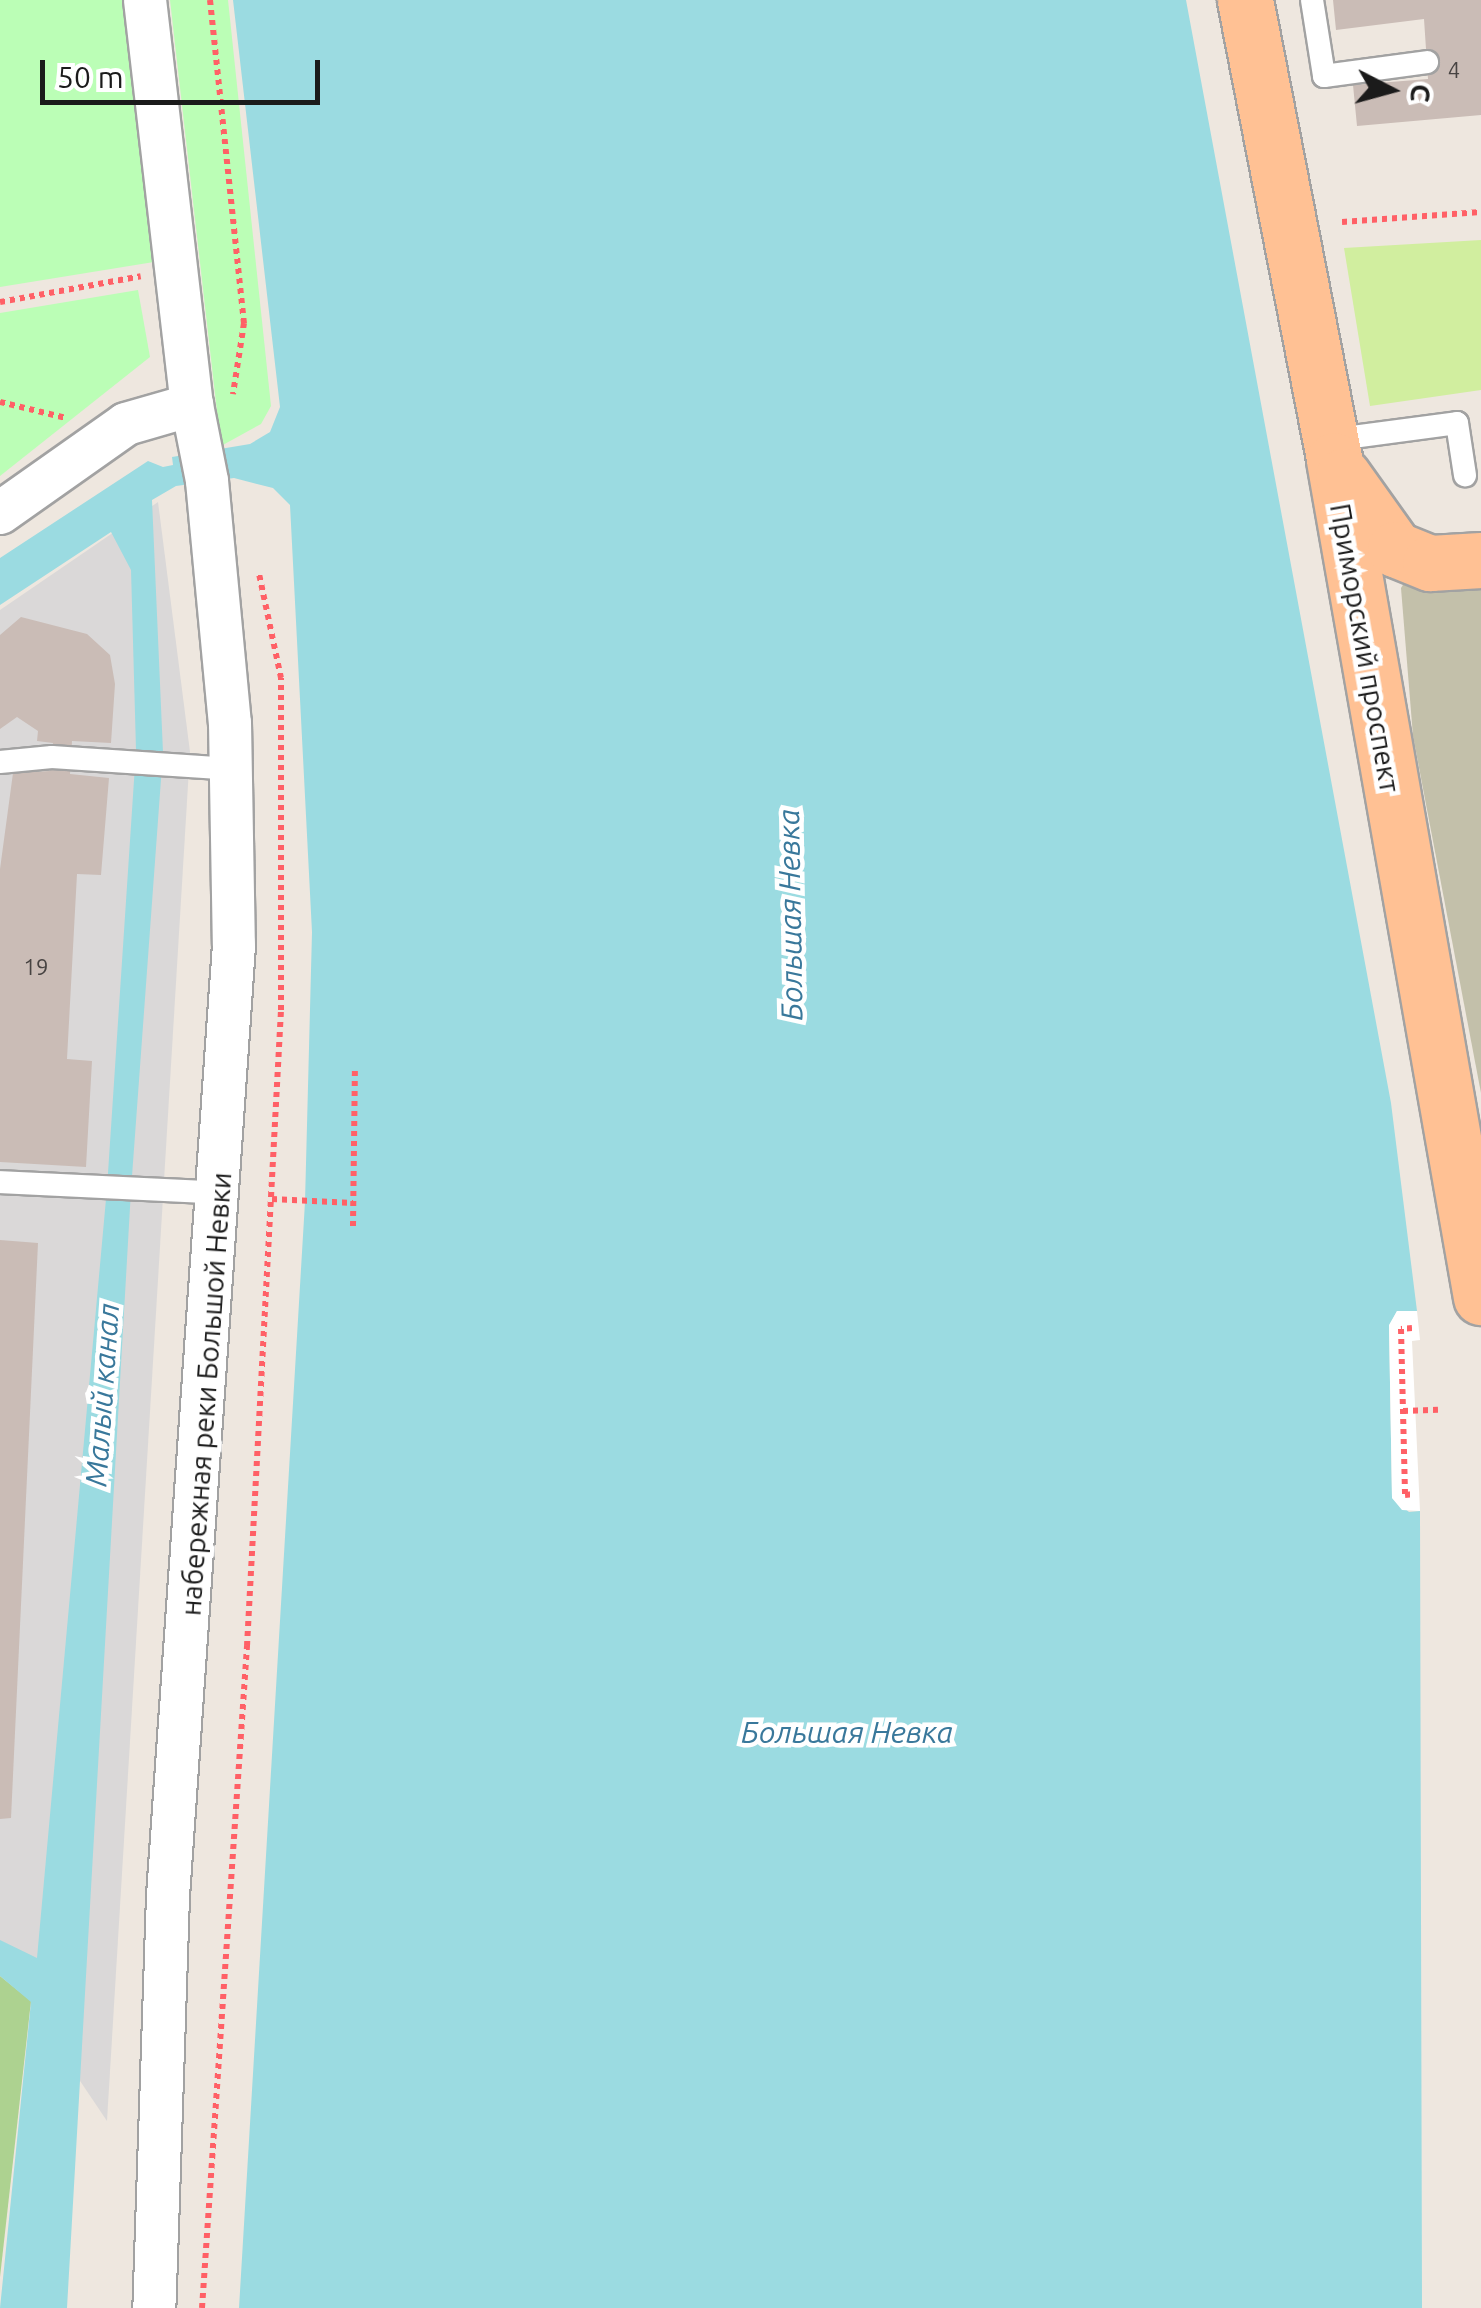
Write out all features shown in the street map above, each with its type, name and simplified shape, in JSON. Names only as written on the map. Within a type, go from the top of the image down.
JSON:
[{"type":"main road","name":"Приморский проспект","points":[[1244,0],[1332,450],[1481,1297]]},
{"type":"main road","points":[[1332,450],[1395,550],[1430,563],[1481,560]]},
{"type":"street","name":"набережная реки Большой Невки","points":[[145,0],[176,269],[211,410],[206,467],[231,769],[234,944],[221,1193],[168,1896],[154,2308]]},
{"type":"street","points":[[0,513],[120,430],[211,410]]},
{"type":"lane","points":[[1312,0],[1324,76],[1427,62]]},
{"type":"lane","points":[[1332,450],[1458,423],[1464,475]]},
{"type":"lane","points":[[0,762],[52,757],[231,769]]},
{"type":"lane","points":[[0,1182],[221,1193]]},
{"type":"path","points":[[210,0],[244,323],[211,410]]},
{"type":"path","points":[[1342,222],[1481,212]]},
{"type":"path","points":[[0,302],[176,269]]},
{"type":"path","points":[[0,402],[120,430]]},
{"type":"path","points":[[202,2308],[281,1010],[281,678],[253,555]]},
{"type":"path","points":[[353,1226],[355,1067]]},
{"type":"path","points":[[272,1199],[353,1203]]},
{"type":"path","points":[[1412,1328],[1401,1329],[1405,1495],[1414,1494]]},
{"type":"path","points":[[1403,1411],[1438,1410]]},
{"type":"shaded area","points":[[158,502],[190,752],[107,2121],[0,1962],[0,610]]},
{"type":"shaded area","points":[[1409,575],[1481,582],[1481,1093],[1413,736],[1401,588]]},
{"type":"green space","points":[[0,0],[125,0],[160,261],[0,287]]},
{"type":"green space","points":[[170,0],[228,0],[271,406],[261,424],[221,446]]},
{"type":"green space","points":[[1481,240],[1481,390],[1370,406],[1344,248]]},
{"type":"green space","points":[[138,290],[150,357],[0,476],[0,313]]},
{"type":"green space","points":[[0,1976],[31,2001],[0,2277]]},
{"type":"water","name":"Большая Невка","points":[[233,0],[1186,0],[1391,1103],[1417,1311],[1397,1311],[1389,1326],[1392,1498],[1409,1512],[1420,1511],[1422,2308],[239,2308],[305,1202],[312,932],[290,505],[273,488],[234,478],[176,486],[152,500],[163,752],[131,1190],[67,2308],[0,2308],[31,2002],[0,1976],[0,1940],[37,1958],[107,1188],[136,750],[131,570],[111,532],[0,605],[0,558],[148,461],[163,467],[173,465],[172,457],[250,444],[270,432],[280,407]]},
{"type":"pier","points":[[1397,1311],[1417,1311],[1420,1340],[1412,1341],[1420,1511],[1402,1510],[1392,1498],[1389,1325]]},
{"type":"building","points":[[1333,0],[1481,0],[1481,115],[1357,126],[1353,85],[1428,79],[1424,19],[1336,30]]},
{"type":"building","points":[[21,617],[87,634],[110,655],[115,684],[111,743],[72,741],[70,774],[109,778],[101,875],[77,874],[67,1059],[92,1061],[86,1167],[0,1162],[0,869],[13,773],[50,771],[53,743],[37,741],[38,731],[17,717],[0,729],[0,635]]},
{"type":"building","points":[[0,1240],[38,1243],[11,1818],[0,1819]]},
{"type":"water label","name":"Малый канал","points":[[102,1395]]}]
